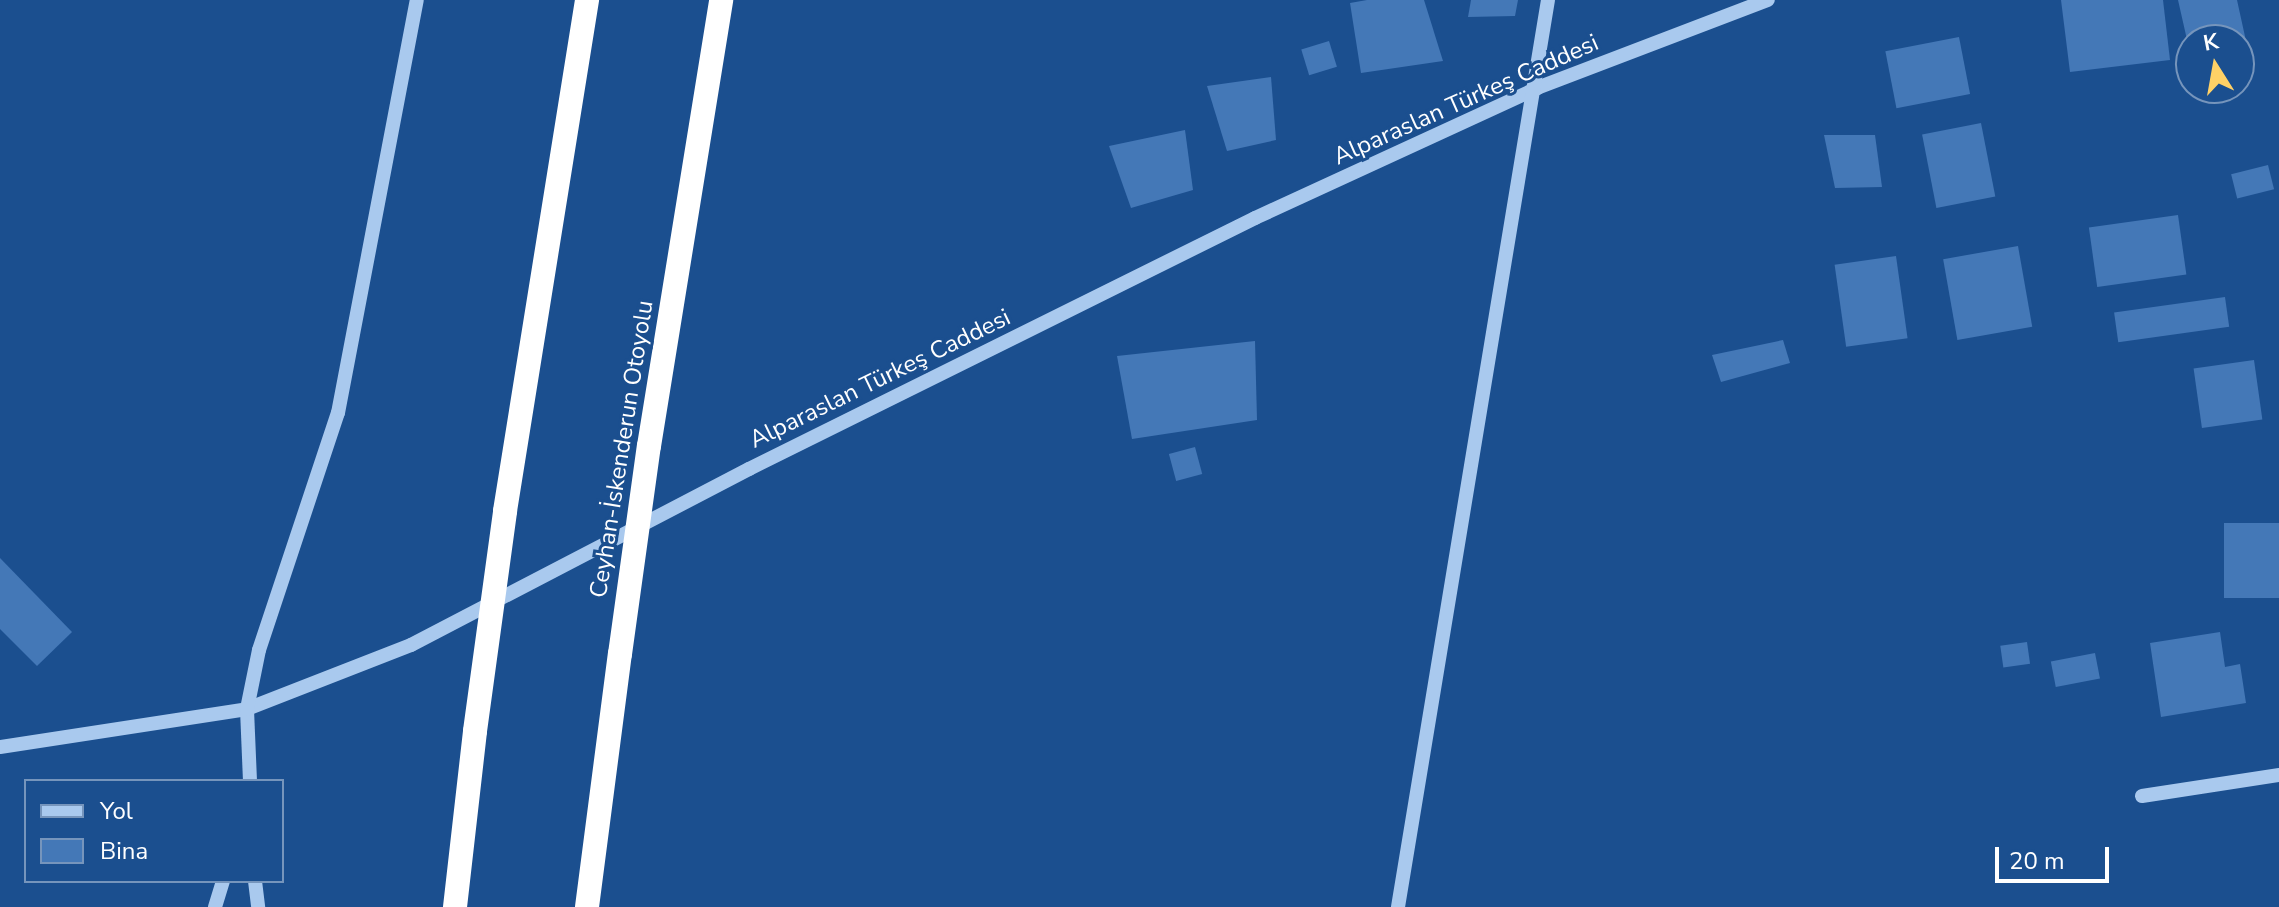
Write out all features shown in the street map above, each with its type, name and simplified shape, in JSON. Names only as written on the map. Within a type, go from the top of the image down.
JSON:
[{"type":"highway","points":[[455,907],[505,511],[587,0]]},
{"type":"highway","name":"Ceyhan-İskenderun Otoyolu","points":[[587,907],[649,446],[721,0]]},
{"type":"street","points":[[250,779],[247,709],[259,650],[338,413],[417,0]]},
{"type":"street","points":[[1398,907],[1537,88],[1548,0]]},
{"type":"street","name":"Alparaslan Türkeş Caddesi","points":[[0,747],[247,709],[411,645],[749,469],[1241,225],[1537,88],[1768,0]]},
{"type":"street","points":[[2142,796],[2279,775]]},
{"type":"street","points":[[215,907],[222,883]]},
{"type":"street","points":[[255,883],[258,907]]},
{"type":"building","points":[[1424,0],[1443,61],[1361,73],[1350,3]]},
{"type":"building","points":[[1471,0],[1518,0],[1515,16],[1468,17]]},
{"type":"building","points":[[2061,0],[2163,0],[2170,60],[2070,72]]},
{"type":"building","points":[[2178,0],[2237,0],[2242,24],[2183,24]]},
{"type":"building","points":[[1959,37],[1970,94],[1896,108],[1885,51]]},
{"type":"building","points":[[1329,41],[1337,67],[1309,75],[1301,49]]},
{"type":"building","points":[[1271,77],[1276,140],[1227,151],[1207,86]]},
{"type":"building","points":[[1981,123],[1995,197],[1936,208],[1922,134]]},
{"type":"building","points":[[1185,130],[1193,190],[1131,208],[1109,146]]},
{"type":"building","points":[[1824,135],[1875,135],[1882,187],[1835,188]]},
{"type":"building","points":[[2268,165],[2274,189],[2237,198],[2231,174]]},
{"type":"building","points":[[2178,215],[2186,274],[2097,287],[2089,228]]},
{"type":"building","points":[[2018,246],[2032,327],[1957,340],[1943,259]]},
{"type":"building","points":[[1896,256],[1908,338],[1846,347],[1835,265]]},
{"type":"building","points":[[2225,297],[2229,327],[2118,342],[2114,313]]},
{"type":"building","points":[[1783,340],[1790,363],[1721,382],[1712,355]]},
{"type":"building","points":[[1255,341],[1257,420],[1132,439],[1117,356]]},
{"type":"building","points":[[2254,360],[2262,419],[2202,428],[2194,368]]},
{"type":"building","points":[[1195,447],[1202,474],[1176,481],[1169,454]]},
{"type":"building","points":[[2224,523],[2279,523],[2279,598],[2224,598]]},
{"type":"building","points":[[0,558],[72,632],[37,666],[0,629]]},
{"type":"building","points":[[2220,632],[2225,667],[2240,664],[2246,703],[2161,717],[2150,643]]},
{"type":"building","points":[[2027,642],[2030,664],[2003,668],[2000,646]]},
{"type":"building","points":[[2095,653],[2100,679],[2056,687],[2051,662]]}]
